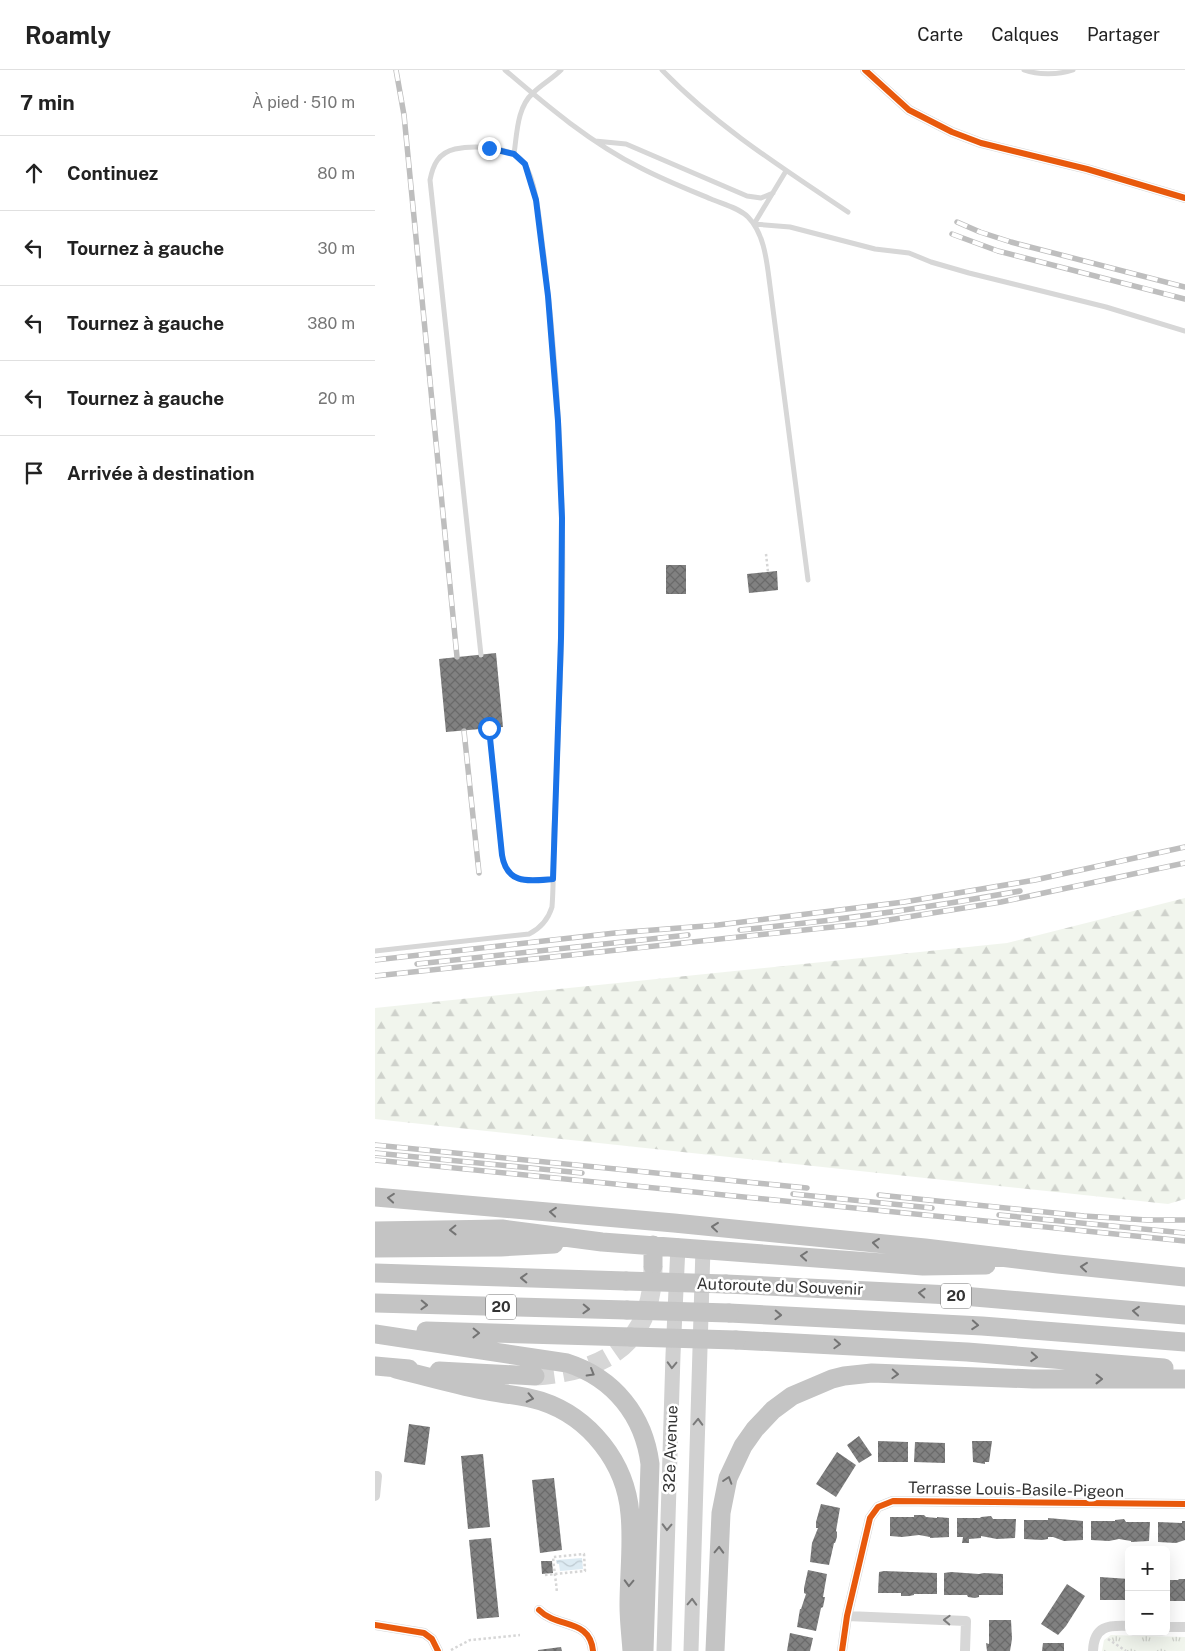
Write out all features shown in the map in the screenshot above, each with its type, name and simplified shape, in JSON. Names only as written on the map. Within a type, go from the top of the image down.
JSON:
[{"type":"highway","points":[[375,1197],[896,1245],[1185,1277]]},
{"type":"highway","points":[[375,1231],[502,1229],[603,1242],[678,1246],[923,1266],[1058,1264]]},
{"type":"highway","points":[[375,1248],[501,1247],[603,1242]]},
{"type":"highway","points":[[653,1245],[653,1266]]},
{"type":"highway","name":"Autoroute du Souvenir","points":[[375,1274],[726,1284],[951,1295],[1185,1315]]},
{"type":"highway","name":"Autoroute du Souvenir","points":[[375,1303],[729,1313],[982,1326],[1185,1342]]},
{"type":"highway","points":[[375,1332],[631,1336],[736,1340],[959,1351],[1185,1370]]},
{"type":"highway","points":[[375,1332],[567,1363],[593,1374],[609,1385],[624,1400],[641,1429],[650,1464],[644,1651]]},
{"type":"highway","points":[[375,1366],[396,1369],[535,1376]]},
{"type":"highway","points":[[396,1369],[482,1390],[541,1401],[571,1416],[597,1437],[617,1467],[629,1502],[631,1522],[629,1607],[632,1651]]},
{"type":"highway","points":[[715,1651],[721,1513],[728,1478],[743,1446],[755,1428],[773,1410],[792,1396],[832,1379],[872,1373],[1033,1379],[1185,1379]]},
{"type":"main road","name":"32e Avenue","points":[[664,1651],[678,1246]]},
{"type":"main road","name":"32e Avenue","points":[[691,1651],[703,1248]]},
{"type":"street","points":[[865,70],[909,110],[951,132],[981,143],[1087,169],[1185,198]]},
{"type":"street","points":[[375,1476],[377,1476],[375,1496]]},
{"type":"street","name":"Terrasse Louis-Basile-Pigeon","points":[[842,1651],[847,1616],[871,1518],[878,1507],[893,1501],[1185,1504]]},
{"type":"street","points":[[539,1610],[549,1618],[584,1630],[591,1640],[593,1651]]},
{"type":"street","points":[[847,1616],[966,1621],[965,1651]]},
{"type":"street","points":[[375,1625],[424,1633],[432,1640],[438,1651]]},
{"type":"street","points":[[1093,1651],[1095,1639],[1102,1629],[1112,1626],[1125,1626]]},
{"type":"street","points":[[1170,1627],[1185,1627]]},
{"type":"lane","points":[[505,70],[593,141],[641,168],[741,211],[754,224],[764,250],[769,277],[808,580]]},
{"type":"lane","points":[[514,154],[521,112],[532,93],[548,83],[561,70]]},
{"type":"lane","points":[[662,70],[715,117],[786,171],[848,212]]},
{"type":"lane","points":[[1024,70],[1053,74],[1073,70]]},
{"type":"lane","points":[[593,141],[626,144],[747,196],[761,198],[773,193]]},
{"type":"lane","points":[[375,951],[529,934],[541,926],[550,913],[552,898],[561,638],[562,518],[558,421],[548,296],[537,206],[525,164],[514,154],[500,150],[460,148],[446,152],[435,163],[430,180],[481,655]]},
{"type":"lane","points":[[754,224],[786,171]]},
{"type":"lane","points":[[754,224],[791,227],[875,249],[909,254],[969,274],[1106,308],[1185,331]]},
{"type":"lane","points":[[489,728],[502,855],[506,870],[515,878],[523,880],[553,879]]},
{"type":"path","points":[[766,554],[768,572]]},
{"type":"path","points":[[545,1575],[555,1574],[585,1571],[584,1554],[553,1557],[553,1566],[555,1574],[557,1593]]},
{"type":"path","points":[[451,1650],[469,1640],[520,1635]]},
{"type":"path","points":[[1106,1637],[1125,1651]]},
{"type":"green space","points":[[1185,898],[1185,1199],[1168,1204],[375,1119],[375,1008],[1007,943]]},
{"type":"green space","points":[[1111,1635],[1185,1637],[1185,1651],[1102,1651],[1104,1640]]},
{"type":"water","points":[[582,1558],[583,1569],[560,1571],[556,1560]]},
{"type":"building","points":[[666,565],[686,565],[686,594],[666,594]]},
{"type":"building","points":[[777,571],[778,590],[749,593],[747,574]]},
{"type":"building","points":[[496,653],[503,727],[446,732],[439,659]]},
{"type":"building","points":[[409,1424],[430,1427],[425,1465],[404,1462]]},
{"type":"building","points":[[859,1436],[872,1455],[859,1463],[847,1445]]},
{"type":"building","points":[[878,1441],[908,1442],[908,1462],[878,1462]]},
{"type":"building","points":[[972,1441],[992,1441],[989,1462],[985,1462],[985,1464],[973,1462]]},
{"type":"building","points":[[915,1442],[945,1443],[945,1463],[914,1462]]},
{"type":"building","points":[[837,1452],[856,1465],[836,1497],[816,1484]]},
{"type":"building","points":[[483,1454],[490,1527],[468,1529],[461,1456]]},
{"type":"building","points":[[554,1478],[562,1550],[540,1553],[532,1480]]},
{"type":"building","points":[[821,1504],[840,1508],[836,1531],[837,1537],[829,1565],[810,1562],[812,1543],[818,1528],[816,1528],[816,1522]]},
{"type":"building","points":[[914,1515],[949,1518],[949,1537],[890,1536],[890,1517],[914,1517]]},
{"type":"building","points":[[991,1516],[993,1519],[1016,1519],[1015,1538],[997,1539],[981,1536],[981,1538],[969,1539],[969,1543],[962,1543],[963,1537],[957,1537],[957,1518]]},
{"type":"building","points":[[1048,1518],[1083,1521],[1083,1540],[1064,1541],[1053,1537],[1042,1540],[1024,1539],[1024,1520],[1048,1520]]},
{"type":"building","points":[[1124,1519],[1126,1522],[1150,1522],[1149,1541],[1091,1540],[1091,1521]]},
{"type":"building","points":[[1182,1521],[1185,1521],[1185,1540],[1176,1543],[1158,1542],[1158,1522],[1182,1523]]},
{"type":"building","points":[[491,1538],[499,1617],[477,1619],[469,1540]]},
{"type":"building","points":[[541,1561],[552,1561],[553,1573],[542,1574]]},
{"type":"building","points":[[808,1570],[827,1574],[823,1597],[825,1597],[816,1631],[797,1627],[800,1609],[806,1594],[804,1593],[804,1588]]},
{"type":"building","points":[[879,1572],[937,1573],[937,1594],[901,1596],[901,1593],[878,1593]]},
{"type":"building","points":[[944,1573],[1003,1574],[1003,1595],[979,1595],[979,1597],[975,1598],[968,1597],[967,1595],[944,1595]]},
{"type":"building","points":[[1100,1577],[1125,1579],[1125,1600],[1100,1600]]},
{"type":"building","points":[[1185,1579],[1185,1601],[1170,1601],[1170,1580]]},
{"type":"building","points":[[1067,1584],[1085,1596],[1058,1635],[1041,1624]]},
{"type":"building","points":[[989,1620],[1011,1620],[1012,1639],[1010,1651],[987,1651],[986,1643],[989,1644]]},
{"type":"building","points":[[790,1633],[813,1638],[810,1651],[787,1651]]},
{"type":"building","points":[[1043,1643],[1064,1643],[1064,1651],[1042,1651]]},
{"type":"building","points":[[561,1647],[562,1651],[538,1651],[538,1650]]},
{"type":"tunnel","points":[[535,1376],[584,1368],[604,1359],[621,1348],[635,1333],[645,1315],[651,1293],[653,1266]]},
{"type":"railway","points":[[396,70],[404,115],[457,657]]},
{"type":"railway","points":[[957,222],[1011,242],[1185,287]]},
{"type":"railway","points":[[952,234],[998,251],[1185,299]]},
{"type":"railway","points":[[464,731],[479,873]]},
{"type":"railway","points":[[375,960],[615,933],[718,925],[904,902],[1035,880],[1185,847]]},
{"type":"railway","points":[[375,976],[870,923],[1001,902],[1185,863]]},
{"type":"railway","points":[[740,930],[880,914],[1020,891]]},
{"type":"railway","points":[[417,964],[688,935]]},
{"type":"railway","points":[[375,1145],[807,1188]]},
{"type":"railway","points":[[375,1153],[582,1173]]},
{"type":"railway","points":[[375,1160],[1185,1241]]},
{"type":"railway","points":[[793,1194],[932,1208]]},
{"type":"railway","points":[[879,1195],[1084,1216],[1147,1220],[1185,1220]]},
{"type":"railway","points":[[999,1215],[1185,1233]]},
{"type":"cycle path","points":[[865,70],[909,110],[952,132],[981,143],[1087,169],[1185,198]]},
{"type":"cycle path","points":[[842,1651],[847,1616],[870,1518],[878,1507],[893,1501],[1185,1504]]},
{"type":"cycle path","points":[[539,1610],[555,1620],[572,1625],[586,1633],[591,1641],[593,1651]]},
{"type":"cycle path","points":[[375,1625],[424,1633],[432,1639],[438,1651]]},
{"type":"route","points":[[489,148],[508,151],[520,158],[525,164],[536,200],[548,296],[558,421],[562,518],[561,638],[553,879],[535,881],[515,878],[506,870],[503,864],[489,728]]}]
